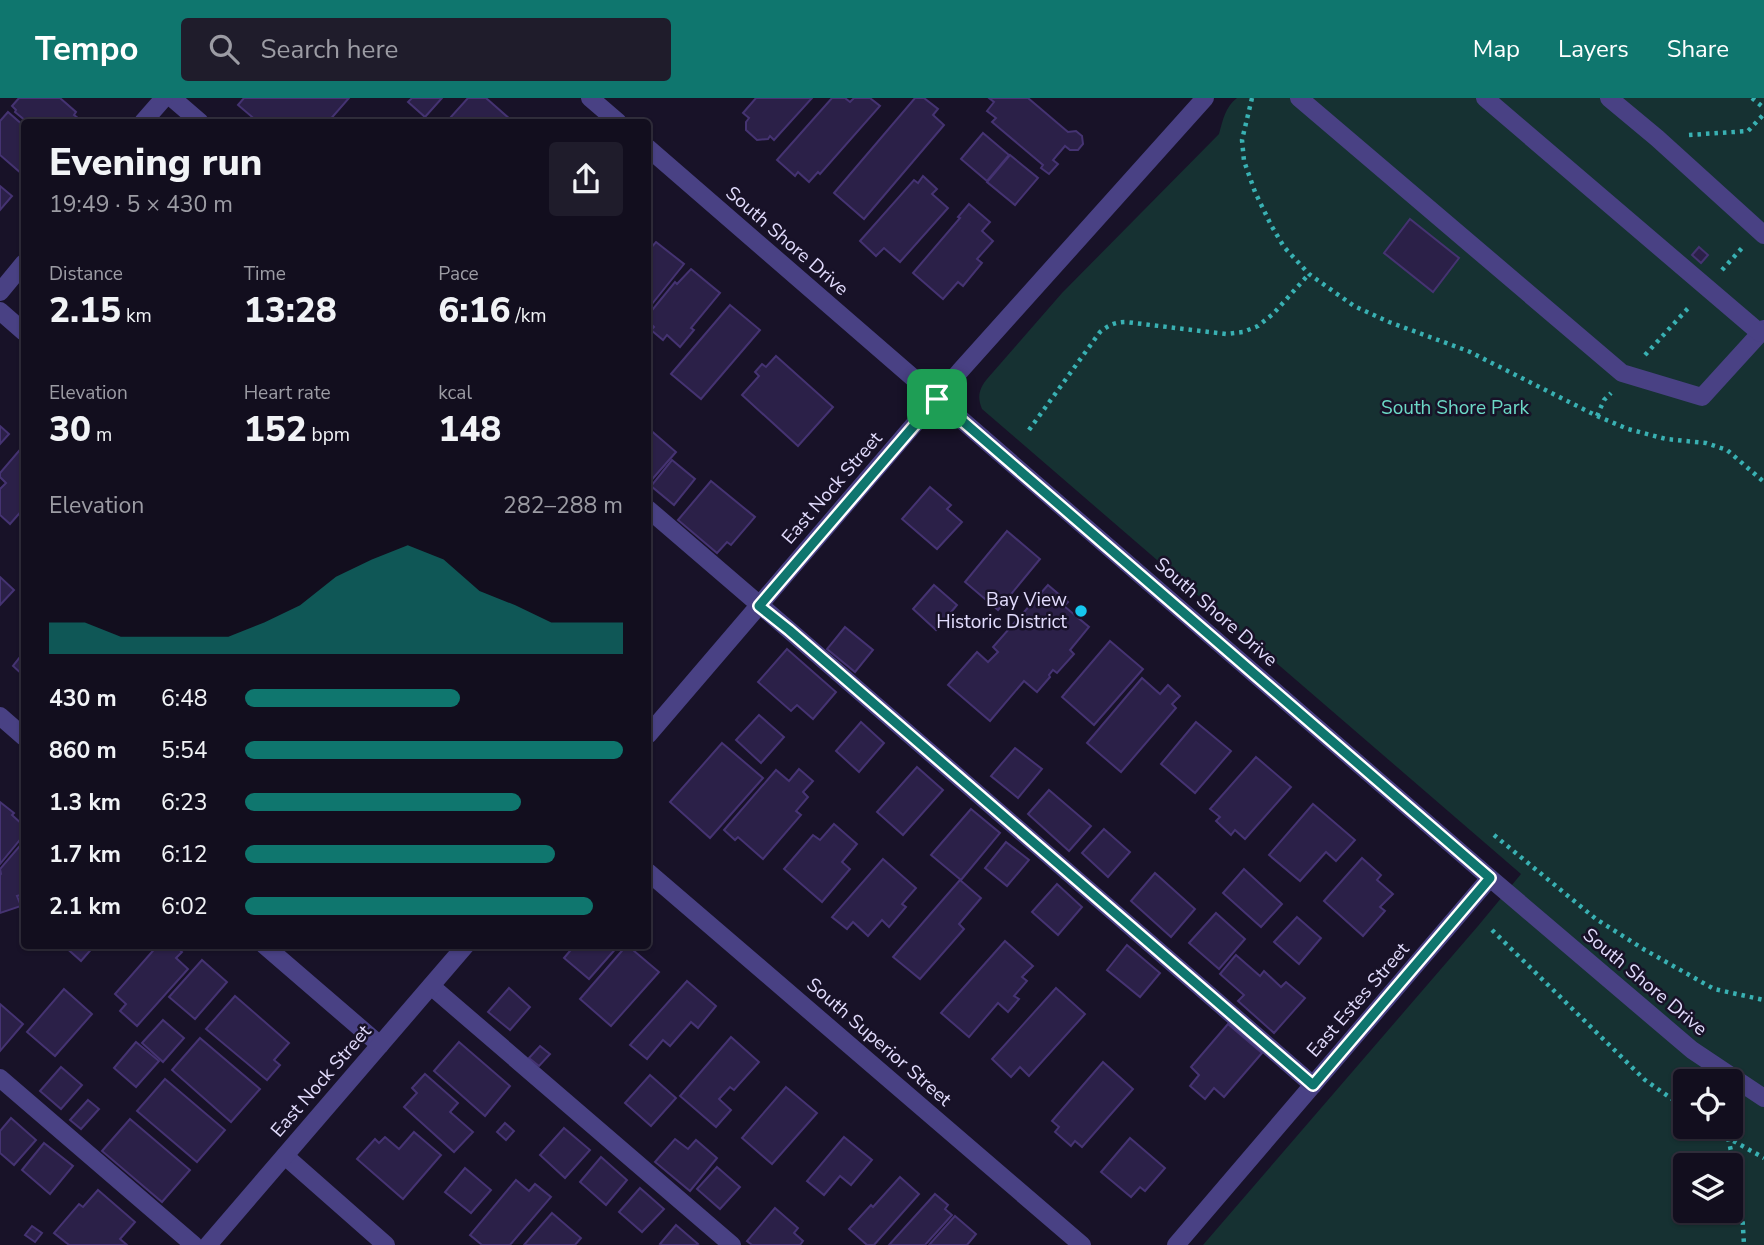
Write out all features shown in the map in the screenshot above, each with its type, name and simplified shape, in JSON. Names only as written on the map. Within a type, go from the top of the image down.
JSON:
[{"type":"street","points":[[146,119],[164,98]]},
{"type":"street","points":[[172,98],[196,119]]},
{"type":"street","points":[[590,98],[614,119]]},
{"type":"street","name":"East Nock Street","points":[[651,732],[937,399],[1205,98]]},
{"type":"street","points":[[1299,98],[1622,373],[1702,397],[1762,331],[1485,98]]},
{"type":"street","points":[[1609,98],[1761,232]]},
{"type":"street","name":"South Shore Drive","points":[[651,151],[1692,1050],[1764,1098]]},
{"type":"street","points":[[0,292],[21,267]]},
{"type":"street","points":[[0,311],[21,329]]},
{"type":"street","points":[[651,512],[1313,1085]]},
{"type":"street","points":[[0,716],[21,734]]},
{"type":"street","name":"South Superior Street","points":[[651,875],[1083,1245]]},
{"type":"street","name":"East Estes Street","points":[[1175,1245],[1490,878]]},
{"type":"street","points":[[269,949],[380,1045]]},
{"type":"street","name":"East Nock Street","points":[[208,1245],[463,949]]},
{"type":"street","points":[[431,986],[732,1245]]},
{"type":"street","points":[[0,1078],[194,1245]]},
{"type":"street","points":[[285,1156],[386,1245]]},
{"type":"path","points":[[1252,98],[1242,140],[1244,161],[1271,225],[1284,247],[1309,274],[1354,306],[1468,351],[1597,416],[1628,429],[1666,439],[1706,443],[1727,450],[1764,482]]},
{"type":"path","points":[[1752,98],[1764,108]]},
{"type":"path","points":[[1657,138],[1748,131],[1764,114]]},
{"type":"path","points":[[1597,416],[1604,400],[1627,374],[1761,232]]},
{"type":"path","points":[[1029,430],[1100,331],[1108,325],[1126,322],[1226,334],[1243,332],[1258,326],[1273,314],[1309,274]]},
{"type":"path","points":[[1494,835],[1596,919],[1625,938],[1714,989],[1764,1000]]},
{"type":"path","points":[[1492,930],[1645,1080],[1673,1100]]},
{"type":"path","points":[[1728,1139],[1741,1194],[1744,1245]]},
{"type":"path","points":[[1730,1139],[1764,1158]]},
{"type":"green space","name":"South Shore Park","points":[[1237,98],[1764,98],[1764,1245],[1203,1245],[1521,874],[982,409],[980,393],[987,379],[1062,293],[1219,134],[1230,105]]},
{"type":"building","points":[[19,98],[60,98],[76,112],[74,115],[78,118],[23,119],[12,106]]},
{"type":"building","points":[[244,98],[349,98],[331,119],[254,119],[238,105]]},
{"type":"building","points":[[412,98],[442,98],[425,117],[408,102]]},
{"type":"building","points":[[468,98],[486,98],[510,119],[449,119]]},
{"type":"building","points":[[756,98],[812,98],[774,140],[770,136],[768,139],[757,140],[746,130],[749,118],[743,113]]},
{"type":"building","points":[[832,98],[845,98],[850,102],[854,98],[870,98],[880,106],[820,174],[818,172],[809,182],[798,172],[795,176],[777,160]]},
{"type":"building","points":[[915,98],[924,98],[938,109],[933,115],[944,125],[864,219],[834,193]]},
{"type":"building","points":[[989,98],[1028,98],[1068,132],[1076,131],[1082,136],[1083,144],[1078,150],[1070,150],[1065,146],[1053,160],[1058,164],[1049,174],[1041,168],[1043,165],[992,122],[996,118],[987,111],[994,102]]},
{"type":"building","points":[[8,112],[21,123],[21,173],[0,155],[0,121]]},
{"type":"building","points":[[983,133],[1009,155],[987,181],[961,159]]},
{"type":"building","points":[[1010,155],[1038,178],[1015,205],[987,182]]},
{"type":"building","points":[[923,176],[937,189],[932,194],[948,208],[900,262],[884,248],[876,256],[860,241],[914,180],[918,183]]},
{"type":"building","points":[[0,186],[12,196],[0,210]]},
{"type":"building","points":[[969,204],[990,222],[982,231],[993,241],[977,259],[982,263],[963,286],[958,282],[943,299],[913,273]]},
{"type":"building","points":[[1410,219],[1459,258],[1433,292],[1384,253]]},
{"type":"building","points":[[656,242],[684,264],[651,305],[651,248]]},
{"type":"building","points":[[1699,247],[1708,255],[1701,263],[1692,255]]},
{"type":"building","points":[[691,269],[720,293],[691,328],[694,330],[680,347],[667,335],[663,340],[651,330],[654,327],[651,324],[651,311],[675,282],[677,284]]},
{"type":"building","points":[[730,305],[760,330],[701,399],[671,374]]},
{"type":"building","points":[[776,356],[833,407],[798,446],[742,395],[759,376],[755,372],[762,364],[766,367]]},
{"type":"building","points":[[0,426],[9,434],[0,444]]},
{"type":"building","points":[[651,431],[676,452],[651,481]]},
{"type":"building","points":[[21,448],[21,511],[10,524],[0,515],[0,489],[6,483],[0,473]]},
{"type":"building","points":[[672,460],[695,479],[674,505],[651,486]]},
{"type":"building","points":[[711,481],[755,517],[731,545],[727,542],[717,553],[678,520]]},
{"type":"building","points":[[930,487],[951,505],[947,509],[962,522],[937,549],[902,519]]},
{"type":"building","points":[[1007,531],[1040,559],[998,610],[965,582]]},
{"type":"building","points":[[0,577],[14,590],[0,605]]},
{"type":"building","points":[[934,585],[957,605],[936,630],[913,609]]},
{"type":"building","points":[[1048,585],[1068,602],[1064,606],[1089,627],[1070,650],[1074,654],[1057,673],[1053,670],[1037,692],[1024,681],[990,721],[948,685],[977,652],[988,662],[998,652],[993,647]]},
{"type":"building","points":[[845,627],[873,650],[855,672],[827,649]]},
{"type":"building","points":[[1110,641],[1143,669],[1094,725],[1062,697]]},
{"type":"building","points":[[787,649],[836,692],[813,719],[797,705],[791,711],[758,682]]},
{"type":"building","points":[[21,656],[21,673],[13,666]]},
{"type":"building","points":[[1142,678],[1160,694],[1168,685],[1180,696],[1172,704],[1176,708],[1121,772],[1087,743]]},
{"type":"building","points":[[759,715],[784,737],[761,763],[736,740]]},
{"type":"building","points":[[861,722],[884,743],[859,772],[836,751]]},
{"type":"building","points":[[1196,722],[1231,751],[1195,793],[1161,764]]},
{"type":"building","points":[[722,743],[763,778],[710,838],[670,802]]},
{"type":"building","points":[[1015,748],[1042,769],[1018,798],[991,776]]},
{"type":"building","points":[[1256,757],[1291,787],[1245,839],[1235,830],[1231,835],[1216,821],[1220,817],[1210,809]]},
{"type":"building","points":[[917,767],[943,790],[903,835],[877,812]]},
{"type":"building","points":[[799,769],[813,781],[803,792],[808,797],[796,811],[801,815],[763,859],[738,837],[735,840],[724,830],[776,770],[789,781]]},
{"type":"building","points":[[1049,790],[1091,826],[1069,851],[1028,814]]},
{"type":"building","points":[[0,802],[14,813],[12,815],[21,823],[21,839],[0,864]]},
{"type":"building","points":[[1313,804],[1355,840],[1336,861],[1326,852],[1300,881],[1269,855]]},
{"type":"building","points":[[971,809],[1000,833],[961,880],[931,855]]},
{"type":"building","points":[[834,824],[857,844],[842,862],[850,869],[822,902],[784,869],[813,835],[820,840]]},
{"type":"building","points":[[1104,829],[1130,852],[1108,877],[1082,853]]},
{"type":"building","points":[[1006,842],[1029,860],[1007,886],[985,868]]},
{"type":"building","points":[[21,844],[21,895],[17,896],[21,906],[0,913],[1,874],[0,869]]},
{"type":"building","points":[[1362,858],[1381,875],[1377,880],[1393,894],[1380,907],[1385,911],[1363,936],[1324,901]]},
{"type":"building","points":[[883,859],[916,888],[902,904],[906,907],[889,927],[882,920],[868,936],[853,922],[847,929],[832,917]]},
{"type":"building","points":[[1244,869],[1282,904],[1261,927],[1223,893]]},
{"type":"building","points":[[1155,873],[1195,909],[1171,937],[1131,901]]},
{"type":"building","points":[[960,880],[981,898],[959,924],[964,929],[920,979],[893,957]]},
{"type":"building","points":[[1057,884],[1082,907],[1058,935],[1032,912]]},
{"type":"building","points":[[1216,913],[1245,939],[1219,969],[1189,943]]},
{"type":"building","points":[[1297,917],[1321,938],[1299,964],[1274,942]]},
{"type":"building","points":[[1005,941],[1033,966],[1022,977],[1027,981],[1014,996],[1019,999],[1008,1012],[998,1003],[969,1037],[941,1013]]},
{"type":"building","points":[[1127,945],[1160,973],[1140,997],[1107,970]]},
{"type":"building","points":[[68,949],[92,949],[81,961]]},
{"type":"building","points":[[154,949],[179,949],[182,952],[176,958],[188,969],[137,1026],[120,1011],[126,1004],[115,994]]},
{"type":"building","points":[[572,949],[615,949],[589,979],[564,958]]},
{"type":"building","points":[[624,949],[632,949],[659,972],[611,1026],[580,999]]},
{"type":"building","points":[[1236,955],[1260,976],[1264,971],[1281,987],[1286,982],[1305,998],[1274,1033],[1238,1001],[1244,995],[1220,974]]},
{"type":"building","points":[[202,960],[227,982],[195,1019],[169,997]]},
{"type":"building","points":[[687,981],[716,1006],[698,1028],[691,1022],[670,1046],[663,1040],[647,1059],[630,1045]]},
{"type":"building","points":[[509,988],[530,1007],[510,1030],[488,1012]]},
{"type":"building","points":[[1056,988],[1085,1014],[1029,1076],[1020,1067],[1011,1077],[992,1059]]},
{"type":"building","points":[[64,989],[92,1014],[55,1056],[27,1032]]},
{"type":"building","points":[[235,996],[289,1043],[274,1060],[280,1065],[267,1080],[206,1029]]},
{"type":"building","points":[[0,1004],[23,1024],[0,1051]]},
{"type":"building","points":[[163,1020],[184,1038],[163,1062],[142,1043]]},
{"type":"building","points":[[1228,1024],[1262,1053],[1224,1097],[1214,1088],[1205,1099],[1190,1086],[1199,1075],[1191,1067]]},
{"type":"building","points":[[731,1037],[759,1062],[734,1090],[730,1087],[719,1099],[731,1110],[716,1127],[680,1096]]},
{"type":"building","points":[[200,1038],[260,1089],[231,1122],[172,1070]]},
{"type":"building","points":[[136,1042],[159,1061],[136,1087],[114,1068]]},
{"type":"building","points":[[459,1042],[510,1086],[485,1116],[434,1071]]},
{"type":"building","points":[[540,1046],[550,1054],[539,1066],[529,1058]]},
{"type":"building","points":[[1103,1062],[1133,1089],[1082,1147],[1075,1141],[1071,1146],[1055,1132],[1059,1127],[1052,1121]]},
{"type":"building","points":[[61,1067],[82,1085],[61,1109],[40,1091]]},
{"type":"building","points":[[425,1074],[458,1103],[450,1112],[473,1132],[454,1152],[404,1107],[417,1093],[412,1088]]},
{"type":"building","points":[[650,1075],[676,1098],[651,1126],[625,1103]]},
{"type":"building","points":[[165,1079],[225,1130],[197,1162],[137,1111]]},
{"type":"building","points":[[786,1087],[817,1113],[772,1164],[742,1138]]},
{"type":"building","points":[[88,1100],[99,1109],[81,1129],[70,1120]]},
{"type":"building","points":[[11,1118],[36,1140],[14,1165],[0,1153],[0,1131]]},
{"type":"building","points":[[130,1119],[190,1170],[162,1202],[102,1151]]},
{"type":"building","points":[[505,1123],[514,1131],[506,1140],[497,1132]]},
{"type":"building","points":[[564,1128],[590,1150],[565,1178],[540,1155]]},
{"type":"building","points":[[414,1132],[441,1155],[403,1199],[357,1159],[375,1139],[379,1143],[385,1137],[399,1149]]},
{"type":"building","points":[[844,1137],[872,1160],[851,1185],[840,1176],[824,1195],[807,1181]]},
{"type":"building","points":[[1130,1138],[1165,1168],[1145,1191],[1140,1187],[1131,1197],[1101,1172]]},
{"type":"building","points":[[675,1139],[688,1149],[696,1140],[717,1158],[690,1191],[655,1162]]},
{"type":"building","points":[[44,1143],[73,1166],[50,1194],[22,1170]]},
{"type":"building","points":[[601,1157],[627,1180],[606,1205],[580,1182]]},
{"type":"building","points":[[717,1167],[740,1187],[720,1209],[697,1189]]},
{"type":"building","points":[[465,1168],[491,1190],[471,1213],[445,1192]]},
{"type":"building","points":[[900,1177],[919,1194],[874,1245],[867,1245],[849,1229]]},
{"type":"building","points":[[516,1180],[529,1191],[535,1184],[551,1197],[510,1245],[482,1245],[470,1235]]},
{"type":"building","points":[[640,1188],[664,1209],[642,1232],[619,1212]]},
{"type":"building","points":[[98,1190],[135,1222],[120,1239],[127,1245],[69,1245],[54,1233],[79,1204],[83,1207]]},
{"type":"building","points":[[935,1194],[948,1205],[945,1209],[952,1215],[925,1245],[889,1245]]},
{"type":"building","points":[[775,1208],[798,1228],[794,1233],[803,1241],[800,1245],[752,1245],[747,1241]]},
{"type":"building","points":[[552,1213],[581,1238],[575,1245],[524,1245]]},
{"type":"building","points":[[955,1216],[976,1234],[967,1245],[929,1245]]},
{"type":"building","points":[[676,1225],[698,1244],[660,1244]]},
{"type":"building","points":[[32,1226],[42,1233],[35,1242],[25,1235]]},
{"type":"place","name":"Bay View Historic District","points":[[1081,611]]},
{"type":"route","points":[[937,399],[1490,878],[1313,1085],[759,606],[937,399]]}]
